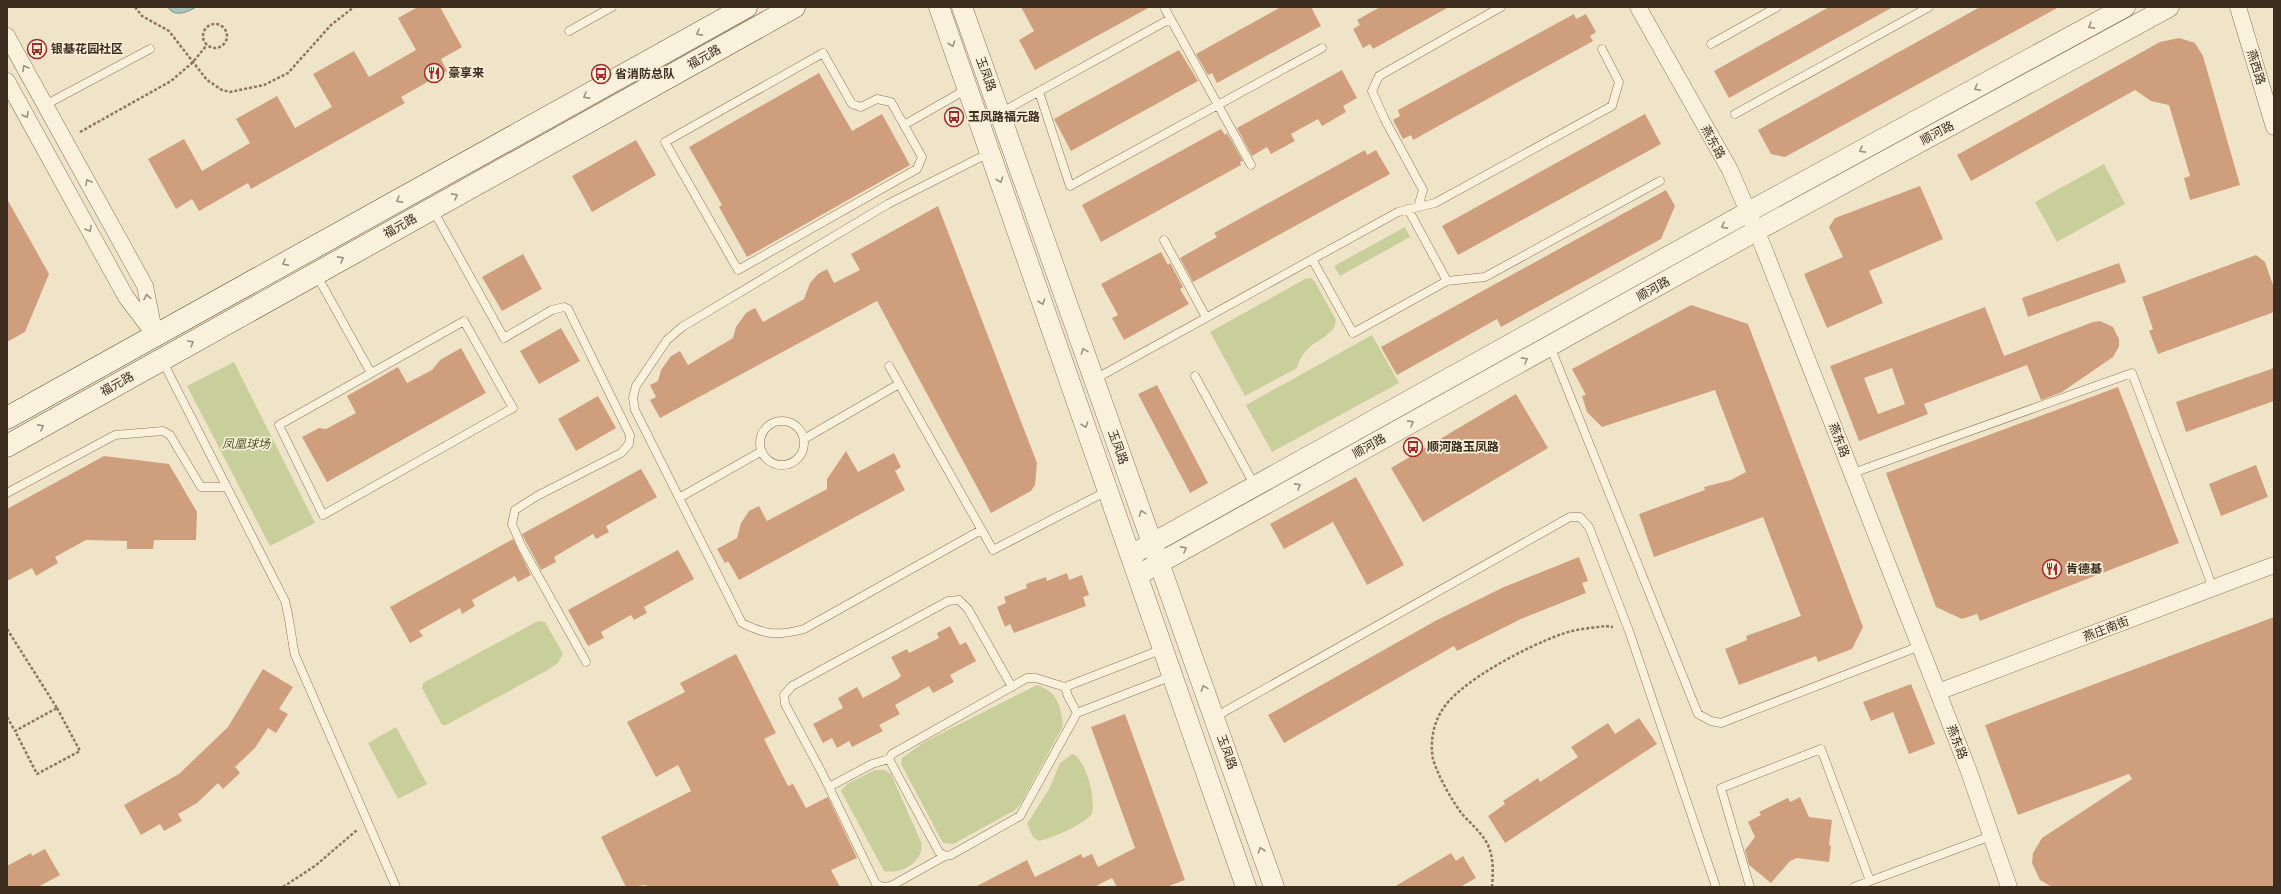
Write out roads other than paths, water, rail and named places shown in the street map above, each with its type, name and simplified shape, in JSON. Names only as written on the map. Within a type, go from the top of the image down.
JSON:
[{"type":"main road","name":"福元路","points":[[7,446],[794,7]]},
{"type":"main road","name":"福元路","points":[[7,418],[733,10]]},
{"type":"street","name":"玉凤路","points":[[939,7],[1246,887]]},
{"type":"street","name":"玉凤路","points":[[962,7],[1274,887]]},
{"type":"street","name":"燕东路","points":[[1638,7],[1730,170],[1748,212],[1853,473],[1938,692],[2009,887]]},
{"type":"street","name":"顺河路","points":[[1131,555],[1748,212],[2125,7]]},
{"type":"street","name":"顺河路","points":[[1138,574],[1756,231],[2170,7]]},
{"type":"street","name":"燕西路","points":[[2238,7],[2274,127]]},
{"type":"street","points":[[7,36],[145,286],[155,336]]},
{"type":"street","points":[[7,81],[126,297],[155,336]]},
{"type":"street","name":"燕庄南街","points":[[1938,692],[2274,565]]},
{"type":"lane","points":[[569,31],[612,7]]},
{"type":"lane","points":[[1164,7],[1251,166]]},
{"type":"lane","points":[[1418,207],[1424,190],[1385,120],[1372,91],[1379,76],[1501,7]]},
{"type":"lane","points":[[1711,44],[1778,7]]},
{"type":"lane","points":[[1735,114],[1929,7]]},
{"type":"lane","points":[[1000,113],[1170,20]]},
{"type":"lane","points":[[1039,92],[1070,186],[1322,48]]},
{"type":"lane","points":[[45,105],[150,49]]},
{"type":"lane","points":[[1094,379],[1398,212],[1435,204],[1612,106],[1619,82],[1602,49]]},
{"type":"lane","points":[[823,53],[852,104],[861,107],[877,98],[891,102],[904,125],[922,157],[917,170],[738,270],[665,142],[823,53]]},
{"type":"lane","points":[[904,125],[968,88]]},
{"type":"lane","points":[[981,530],[804,630],[776,634],[765,633],[742,623],[635,410],[633,398],[636,386],[667,340],[682,327],[888,204],[990,153]]},
{"type":"lane","points":[[1312,259],[1353,333],[1447,281],[1485,277],[1660,181]]},
{"type":"lane","points":[[432,208],[504,338],[552,310],[564,307],[568,309],[630,435],[629,444],[621,453],[537,496],[515,510],[512,524],[522,547],[586,662]]},
{"type":"lane","points":[[1408,210],[1447,281]]},
{"type":"lane","points":[[1164,240],[1206,318]]},
{"type":"lane","points":[[316,273],[372,373]]},
{"type":"lane","points":[[464,321],[513,408],[323,515],[279,425],[372,373],[464,321]]},
{"type":"lane","points":[[1550,346],[1698,714],[1711,721],[1721,723],[1920,646]]},
{"type":"lane","points":[[162,359],[285,601],[291,623],[291,633],[295,655],[396,887]]},
{"type":"lane","points":[[889,366],[993,550],[1108,491]]},
{"type":"lane","points":[[1853,473],[2132,373],[2213,588]]},
{"type":"lane","points":[[1195,376],[1255,486]]},
{"type":"lane","points":[[804,439],[898,384]]},
{"type":"lane","points":[[776,422],[792,424],[799,429],[804,439],[803,450],[799,457],[788,464],[774,464],[768,460],[762,451],[760,439],[768,425],[776,422]]},
{"type":"lane","points":[[7,493],[115,435],[163,431],[170,436],[201,487],[227,487]]},
{"type":"lane","points":[[679,498],[762,451]]},
{"type":"lane","points":[[1214,717],[1570,517],[1580,518],[1589,527],[1629,631],[1716,887]]},
{"type":"lane","points":[[1012,687],[968,608],[959,600],[948,601],[792,686],[784,695],[785,704],[829,787],[876,884],[883,887],[891,886],[945,856],[951,855],[1020,816],[1077,713],[1173,676]]},
{"type":"lane","points":[[829,787],[872,764],[889,759],[892,754],[1027,678],[1036,678],[1065,687],[1164,649]]},
{"type":"lane","points":[[1065,687],[1077,713]]},
{"type":"lane","points":[[1750,887],[1721,788],[1821,749],[1870,881]]},
{"type":"lane","points":[[889,759],[939,852],[945,856]]},
{"type":"lane","points":[[1854,887],[1991,836]]},
{"type":"water","points":[[168,7],[196,7],[189,11],[177,13]]},
{"type":"place","name":"银基花园社区","points":[[37,49]]},
{"type":"place","name":"豪享来","points":[[434,73]]},
{"type":"place","name":"省消防总队","points":[[601,74]]},
{"type":"place","name":"玉凤路福元路","points":[[954,117]]},
{"type":"place","name":"顺河路玉凤路","points":[[1413,447]]},
{"type":"place","name":"肯德基","points":[[2052,569]]},
{"type":"park label","name":"凤凰球场","points":[[246,444]]}]
